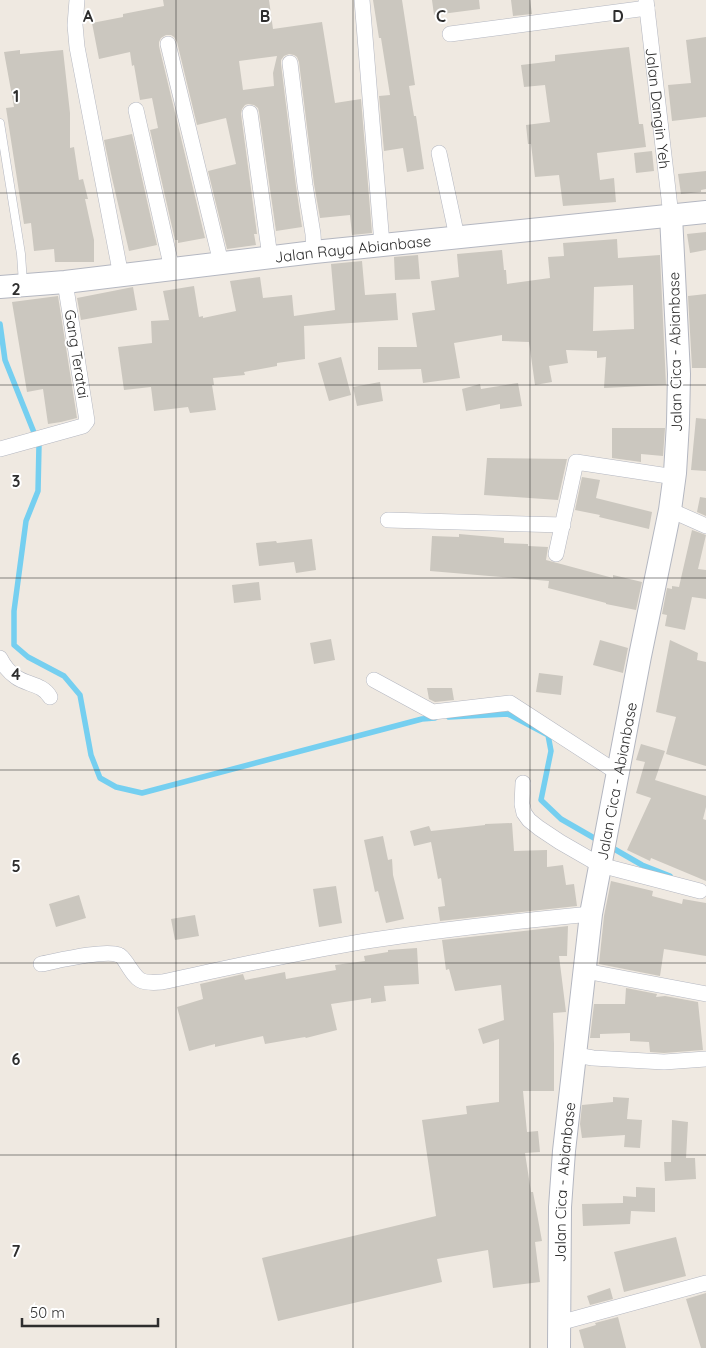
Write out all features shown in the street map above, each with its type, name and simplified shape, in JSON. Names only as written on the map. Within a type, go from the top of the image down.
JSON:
[{"type":"street","points":[[77,0],[77,47],[121,276]]},
{"type":"street","points":[[362,0],[382,244]]},
{"type":"street","points":[[450,34],[646,4]]},
{"type":"street","name":"Jalan Dangin Yeh","points":[[646,4],[671,216]]},
{"type":"street","points":[[168,44],[221,263]]},
{"type":"street","points":[[290,63],[314,252]]},
{"type":"street","points":[[136,110],[172,268]]},
{"type":"street","points":[[250,113],[270,257]]},
{"type":"street","points":[[439,153],[458,237]]},
{"type":"street","name":"Jalan Raya Abianbase","points":[[12,286],[121,276],[172,268],[382,244],[706,212]]},
{"type":"street","name":"Jalan Cica - Abianbase","points":[[559,1348],[564,1151],[591,914],[670,510],[674,477],[679,374],[671,216]]},
{"type":"street","name":"Gang Teratai","points":[[1,449],[83,426],[86,423],[87,418],[65,282]]},
{"type":"street","points":[[556,554],[576,462],[674,477]]},
{"type":"street","points":[[670,510],[706,526]]},
{"type":"street","points":[[388,520],[563,525]]},
{"type":"street","points":[[0,658],[6,669],[17,678],[37,685],[45,690],[50,698]]},
{"type":"street","points":[[374,680],[433,712],[510,703],[618,773]]},
{"type":"street","points":[[523,783],[522,804],[524,813],[539,828],[560,842],[601,862],[700,891]]},
{"type":"street","points":[[41,964],[97,954],[119,955],[124,959],[136,978],[150,983],[162,982],[372,940],[474,926],[591,914]]},
{"type":"street","points":[[585,971],[706,994]]},
{"type":"street","points":[[576,1055],[593,1058],[664,1062],[706,1059]]},
{"type":"street","points":[[559,1323],[706,1283]]},
{"type":"lane","points":[[0,123],[21,254],[12,286]]},
{"type":"building","points":[[163,0],[269,0],[273,29],[322,22],[335,103],[361,99],[372,233],[352,235],[350,215],[320,218],[299,62],[297,57],[289,54],[284,56],[281,64],[302,227],[276,231],[259,112],[258,108],[254,105],[248,104],[242,109],[241,114],[257,234],[254,234],[256,245],[227,249],[208,171],[236,164],[226,118],[197,125],[177,42],[171,35],[166,35],[161,38],[159,46],[205,238],[178,243],[178,240],[175,240],[150,130],[158,128],[152,98],[140,100],[130,52],[99,59],[92,23],[123,17],[123,14],[164,6]],"holes":[[[277,56],[273,73],[274,86],[243,90],[239,61]]]},
{"type":"building","points":[[373,0],[402,0],[415,85],[409,86],[414,116],[416,116],[424,169],[407,172],[403,148],[384,151],[379,96],[390,95]]},
{"type":"building","points":[[432,0],[479,0],[480,9],[434,15]]},
{"type":"building","points":[[511,0],[530,0],[532,14],[513,16]]},
{"type":"building","points":[[706,37],[706,117],[672,121],[668,85],[691,83],[686,40]]},
{"type":"building","points":[[629,47],[639,124],[643,124],[646,147],[597,153],[600,180],[614,178],[616,202],[563,206],[559,175],[535,177],[531,144],[528,144],[526,125],[550,122],[545,85],[524,87],[521,65],[555,61],[555,55]]},
{"type":"building","points":[[20,50],[20,54],[63,50],[70,113],[70,148],[74,147],[79,180],[83,179],[88,199],[85,199],[94,240],[94,262],[55,262],[54,249],[34,251],[31,223],[24,224],[6,108],[14,107],[4,52]]},
{"type":"building","points":[[132,134],[157,245],[129,251],[104,140]]},
{"type":"building","points":[[652,151],[654,171],[636,173],[634,153]]},
{"type":"building","points":[[706,171],[706,189],[701,190],[701,192],[681,194],[678,174]]},
{"type":"building","points":[[706,232],[706,250],[690,253],[687,234]]},
{"type":"building","points":[[617,239],[618,258],[660,255],[666,385],[604,388],[606,357],[597,358],[597,351],[566,350],[568,363],[549,366],[552,382],[535,385],[529,342],[502,341],[502,335],[454,343],[460,378],[423,383],[421,369],[378,370],[378,347],[417,347],[412,313],[435,310],[431,281],[459,277],[457,254],[502,250],[507,284],[550,278],[548,257],[564,256],[563,243]],"holes":[[[633,285],[634,329],[593,331],[594,287]]]},
{"type":"building","points":[[418,255],[420,279],[395,280],[394,257]]},
{"type":"building","points":[[362,261],[365,295],[396,293],[398,320],[304,326],[305,359],[277,363],[277,366],[244,372],[245,375],[213,378],[214,385],[212,385],[216,410],[190,413],[188,407],[154,411],[151,387],[124,390],[118,347],[152,343],[151,321],[169,320],[163,291],[194,286],[199,317],[203,316],[203,318],[236,311],[230,281],[260,277],[263,298],[292,295],[294,316],[335,310],[331,264]]},
{"type":"building","points":[[133,287],[137,310],[81,320],[77,298]]},
{"type":"building","points":[[706,294],[706,368],[692,368],[688,296]]},
{"type":"building","points":[[58,296],[77,418],[48,424],[43,389],[27,392],[12,302]]},
{"type":"building","points":[[341,357],[351,395],[329,401],[318,363]]},
{"type":"building","points":[[380,382],[383,401],[357,406],[353,387]]},
{"type":"building","points":[[518,383],[522,406],[500,409],[500,404],[466,411],[462,389],[480,384],[481,389]]},
{"type":"building","points":[[696,418],[706,419],[706,471],[691,470]]},
{"type":"building","points":[[612,428],[665,428],[663,456],[641,454],[641,462],[612,458]]},
{"type":"building","points":[[487,458],[567,459],[558,500],[484,495]]},
{"type":"building","points":[[582,477],[600,480],[596,498],[652,512],[649,529],[575,510]]},
{"type":"building","points":[[700,497],[706,498],[706,516],[697,512]]},
{"type":"building","points":[[692,530],[706,535],[698,569],[706,570],[706,599],[692,597],[685,630],[665,626],[667,615],[662,614],[667,588],[672,589],[672,586],[679,587]]},
{"type":"building","points":[[459,534],[504,538],[504,543],[548,547],[546,560],[613,578],[613,575],[642,582],[636,610],[548,588],[549,581],[430,571],[432,536],[459,537]]},
{"type":"building","points":[[312,539],[316,570],[296,573],[294,562],[259,566],[256,543]]},
{"type":"building","points":[[259,582],[261,600],[234,603],[232,585]]},
{"type":"building","points":[[331,639],[335,660],[314,664],[310,643]]},
{"type":"building","points":[[600,640],[628,648],[623,673],[593,665]]},
{"type":"building","points":[[670,640],[698,653],[697,660],[706,662],[706,766],[666,754],[676,717],[656,712]]},
{"type":"building","points":[[539,673],[563,676],[561,695],[536,692]]},
{"type":"building","points":[[427,688],[452,688],[454,700],[435,702],[429,699]]},
{"type":"building","points":[[641,744],[665,751],[655,780],[706,796],[703,819],[706,820],[706,881],[651,858],[650,861],[627,850],[651,798],[636,793],[645,762],[636,760]]},
{"type":"building","points":[[512,823],[514,851],[547,850],[547,867],[563,865],[566,885],[574,884],[577,906],[440,921],[438,907],[445,906],[441,878],[438,879],[431,842],[414,846],[410,831],[429,826],[431,831],[485,824]]},
{"type":"building","points":[[383,836],[388,860],[392,859],[393,875],[404,919],[386,923],[378,891],[375,892],[364,840]]},
{"type":"building","points":[[611,881],[653,891],[652,896],[682,904],[683,899],[706,903],[706,956],[664,949],[660,976],[599,964],[604,916]]},
{"type":"building","points":[[336,886],[342,923],[319,927],[313,889]]},
{"type":"building","points":[[79,895],[86,918],[56,927],[49,904]]},
{"type":"building","points":[[195,915],[199,936],[175,940],[171,919]]},
{"type":"building","points":[[568,926],[567,956],[559,956],[566,1012],[553,1013],[554,1091],[523,1091],[527,1132],[538,1131],[540,1152],[525,1153],[531,1192],[533,1192],[542,1241],[535,1242],[540,1282],[493,1288],[488,1250],[437,1259],[442,1282],[278,1321],[262,1258],[436,1216],[422,1120],[467,1114],[466,1106],[499,1102],[499,1039],[483,1044],[478,1029],[504,1020],[501,985],[455,991],[449,969],[446,970],[442,940]]},
{"type":"building","points":[[417,948],[419,984],[384,986],[386,1001],[371,1003],[371,998],[331,1004],[337,1030],[306,1038],[265,1044],[263,1036],[215,1047],[215,1044],[189,1051],[177,1007],[203,999],[200,984],[243,974],[245,980],[285,972],[286,979],[336,970],[335,965],[365,961],[364,956],[388,952],[388,950]]},
{"type":"building","points":[[626,988],[657,994],[656,997],[665,996],[698,1002],[703,1050],[664,1053],[650,1052],[649,1042],[630,1041],[630,1033],[600,1034],[600,1038],[590,1038],[594,1004],[625,1004]]},
{"type":"building","points":[[613,1097],[629,1098],[627,1119],[642,1120],[640,1148],[624,1147],[625,1135],[582,1138],[580,1124],[582,1105],[613,1102]]},
{"type":"building","points":[[672,1120],[688,1122],[686,1158],[695,1158],[696,1179],[665,1181],[664,1162],[671,1162]]},
{"type":"building","points":[[636,1187],[655,1188],[655,1212],[631,1211],[630,1224],[583,1226],[582,1204],[623,1203],[623,1196],[636,1197]]},
{"type":"building","points":[[676,1237],[686,1276],[624,1292],[614,1252]]},
{"type":"building","points":[[610,1288],[613,1299],[590,1305],[587,1296]]},
{"type":"building","points":[[706,1293],[706,1348],[701,1348],[686,1299]]},
{"type":"building","points":[[618,1317],[626,1348],[584,1348],[579,1330],[596,1325],[595,1323]]},
{"type":"waterway","points":[[0,324],[5,360],[39,445],[38,491],[26,521],[14,611],[14,645],[28,657],[64,676],[80,695],[91,755],[100,778],[116,787],[142,793],[422,719],[435,718]]},
{"type":"waterway","points":[[449,717],[508,714],[548,735],[551,751],[541,800],[561,819],[601,842]]},
{"type":"waterway","points":[[609,846],[642,865],[670,876]]}]
